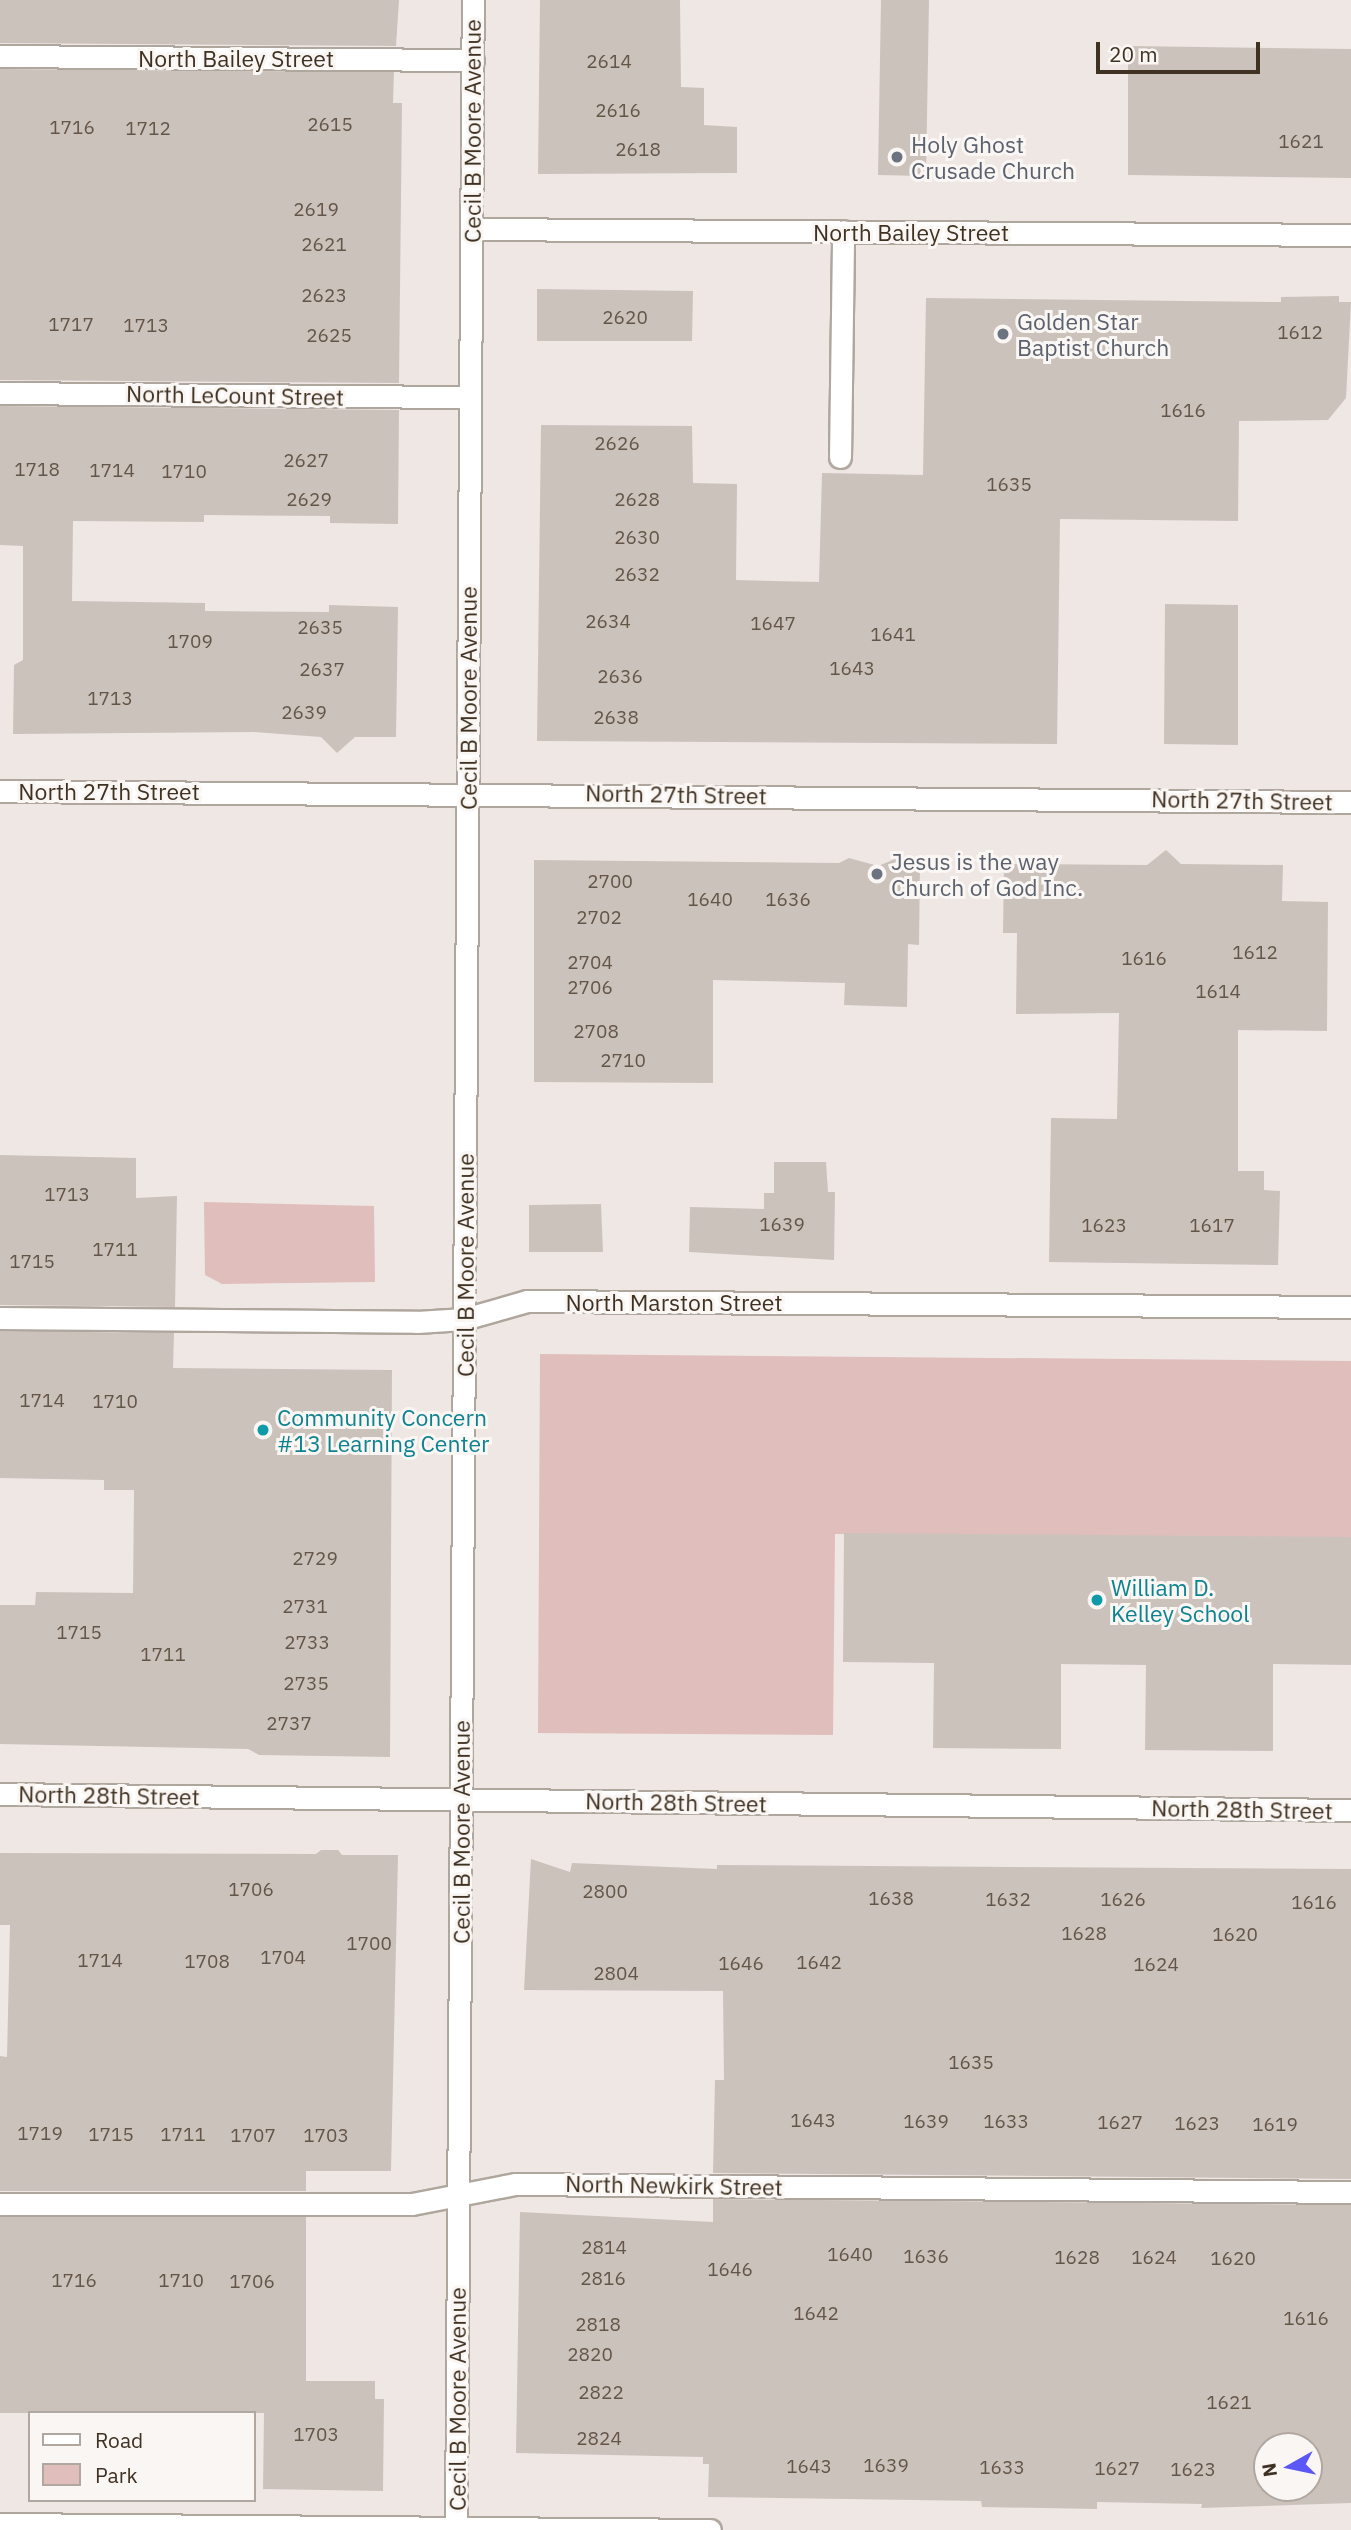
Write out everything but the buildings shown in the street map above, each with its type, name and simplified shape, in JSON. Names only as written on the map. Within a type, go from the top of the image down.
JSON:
[{"type":"street","name":"Cecil B Moore Avenue","points":[[456,2528],[473,0]]},
{"type":"street","name":"North Bailey Street","points":[[0,56],[473,60]]},
{"type":"street","name":"North Bailey Street","points":[[472,229],[1351,234]]},
{"type":"street","points":[[840,457],[843,231]]},
{"type":"street","name":"North LeCount Street","points":[[0,393],[470,397]]},
{"type":"street","name":"North 27th Street","points":[[0,791],[468,792],[1351,802]]},
{"type":"street","name":"North Marston Street","points":[[0,1318],[417,1322],[464,1318],[527,1301],[1351,1307]]},
{"type":"street","name":"North 28th Street","points":[[0,1794],[1351,1810]]},
{"type":"street","name":"North Newkirk Street","points":[[0,2204],[412,2204],[514,2184],[1351,2192]]},
{"type":"street","points":[[0,2524],[710,2530]]},
{"type":"green space","points":[[204,1202],[374,1206],[375,1282],[222,1284],[205,1275]]},
{"type":"green space","points":[[540,1354],[1351,1361],[1351,1538],[835,1534],[833,1735],[538,1733]]},
{"type":"place","name":"Holy Ghost Crusade Church","points":[[897,157]]},
{"type":"place","name":"Golden Star Baptist Church","points":[[1003,334]]},
{"type":"place","name":"Jesus is the way Church of God Inc.","points":[[877,874]]},
{"type":"place","name":"Community Concern #13 Learning Center","points":[[263,1430]]},
{"type":"place","name":"William D. Kelley School","points":[[1097,1600]]}]
